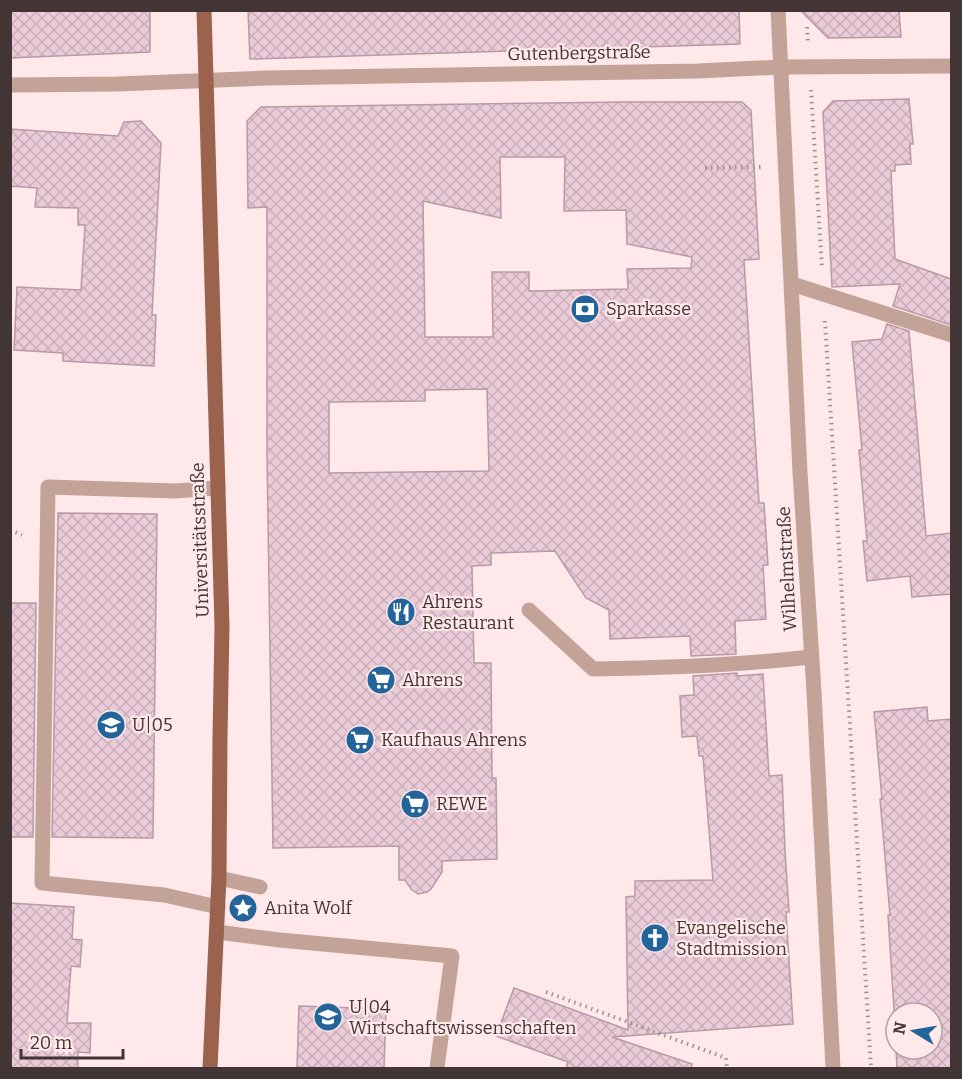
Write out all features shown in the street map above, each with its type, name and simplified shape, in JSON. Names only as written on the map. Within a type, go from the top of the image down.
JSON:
[{"type":"main road","name":"Universitätsstraße","points":[[204,10],[222,626],[219,878],[210,1068]]},
{"type":"street","name":"Wilhelmstraße","points":[[778,10],[834,1068]]},
{"type":"street","name":"Gutenbergstraße","points":[[10,85],[698,71],[782,67],[951,66]]},
{"type":"street","points":[[792,284],[951,334]]},
{"type":"street","points":[[218,488],[175,491],[48,487],[42,883],[164,895],[218,907]]},
{"type":"street","points":[[529,610],[593,669],[693,667],[811,657]]},
{"type":"street","points":[[219,878],[260,887]]},
{"type":"street","points":[[217,932],[452,956],[437,1068]]},
{"type":"path","points":[[806,22],[871,1068]]},
{"type":"path","points":[[705,168],[786,167]]},
{"type":"path","points":[[546,992],[726,1058],[727,1068]]},
{"type":"building","points":[[10,10],[150,10],[150,52],[10,58]]},
{"type":"building","points":[[248,10],[739,10],[740,44],[250,59]]},
{"type":"building","points":[[800,10],[899,10],[901,37],[828,38]]},
{"type":"building","points":[[909,99],[913,144],[910,144],[911,164],[895,165],[895,171],[891,171],[895,259],[951,279],[951,325],[893,306],[900,284],[832,287],[823,112],[833,101]]},
{"type":"building","points":[[742,102],[751,110],[759,259],[744,260],[759,503],[764,503],[768,565],[763,565],[766,619],[735,621],[736,654],[691,656],[690,636],[610,639],[609,610],[586,598],[555,551],[491,553],[491,565],[472,566],[474,663],[491,663],[492,778],[496,778],[497,859],[442,861],[442,872],[431,889],[418,894],[405,880],[399,880],[399,846],[273,848],[267,454],[267,207],[248,208],[247,121],[261,107]],"holes":[[[500,157],[565,157],[564,211],[626,210],[627,244],[692,257],[691,268],[627,269],[628,289],[529,291],[529,272],[492,272],[493,337],[425,337],[423,201],[501,218]],[[487,389],[489,471],[329,473],[329,402],[425,401],[425,390]]]},
{"type":"building","points":[[141,121],[161,143],[152,315],[156,315],[154,366],[63,361],[63,353],[14,350],[17,287],[81,290],[85,225],[78,225],[78,208],[35,207],[37,188],[10,186],[10,129],[118,136],[124,122]]},
{"type":"building","points":[[887,324],[909,331],[926,536],[951,533],[951,594],[912,597],[910,576],[867,581],[863,541],[867,541],[859,450],[862,450],[852,342],[882,339]]},
{"type":"building","name":"U|05","points":[[58,513],[157,514],[153,838],[52,837]]},
{"type":"building","points":[[10,603],[36,603],[33,837],[10,837]]},
{"type":"building","points":[[737,673],[737,676],[763,674],[769,776],[782,775],[789,912],[786,912],[793,1024],[612,1037],[692,1064],[691,1068],[566,1068],[568,1062],[496,1036],[514,988],[628,1030],[626,897],[635,896],[635,881],[713,880],[703,756],[699,756],[697,736],[682,737],[680,696],[694,695],[693,676]]},
{"type":"building","points":[[927,707],[928,721],[951,719],[951,1068],[897,1068],[897,1061],[944,1061],[944,1001],[894,1001],[888,915],[890,915],[874,712]]},
{"type":"building","points":[[10,903],[74,907],[72,939],[82,940],[80,967],[71,966],[67,1023],[91,1023],[90,1053],[78,1052],[78,1068],[10,1068]]},
{"type":"building","points":[[299,1006],[386,1009],[384,1068],[297,1068]]},
{"type":"place","name":"Sparkasse","points":[[585,309]]},
{"type":"place","name":"Ahrens Restaurant","points":[[401,612]]},
{"type":"place","name":"Ahrens","points":[[381,680]]},
{"type":"place","name":"U|05","points":[[111,725]]},
{"type":"place","name":"Kaufhaus Ahrens","points":[[360,740]]},
{"type":"place","name":"REWE","points":[[415,804]]},
{"type":"place","name":"Anita Wolf","points":[[243,908]]},
{"type":"place","name":"Evangelische Stadtmission","points":[[655,938]]},
{"type":"place","name":"U|04 Wirtschaftswissenschaften","points":[[328,1017]]}]
